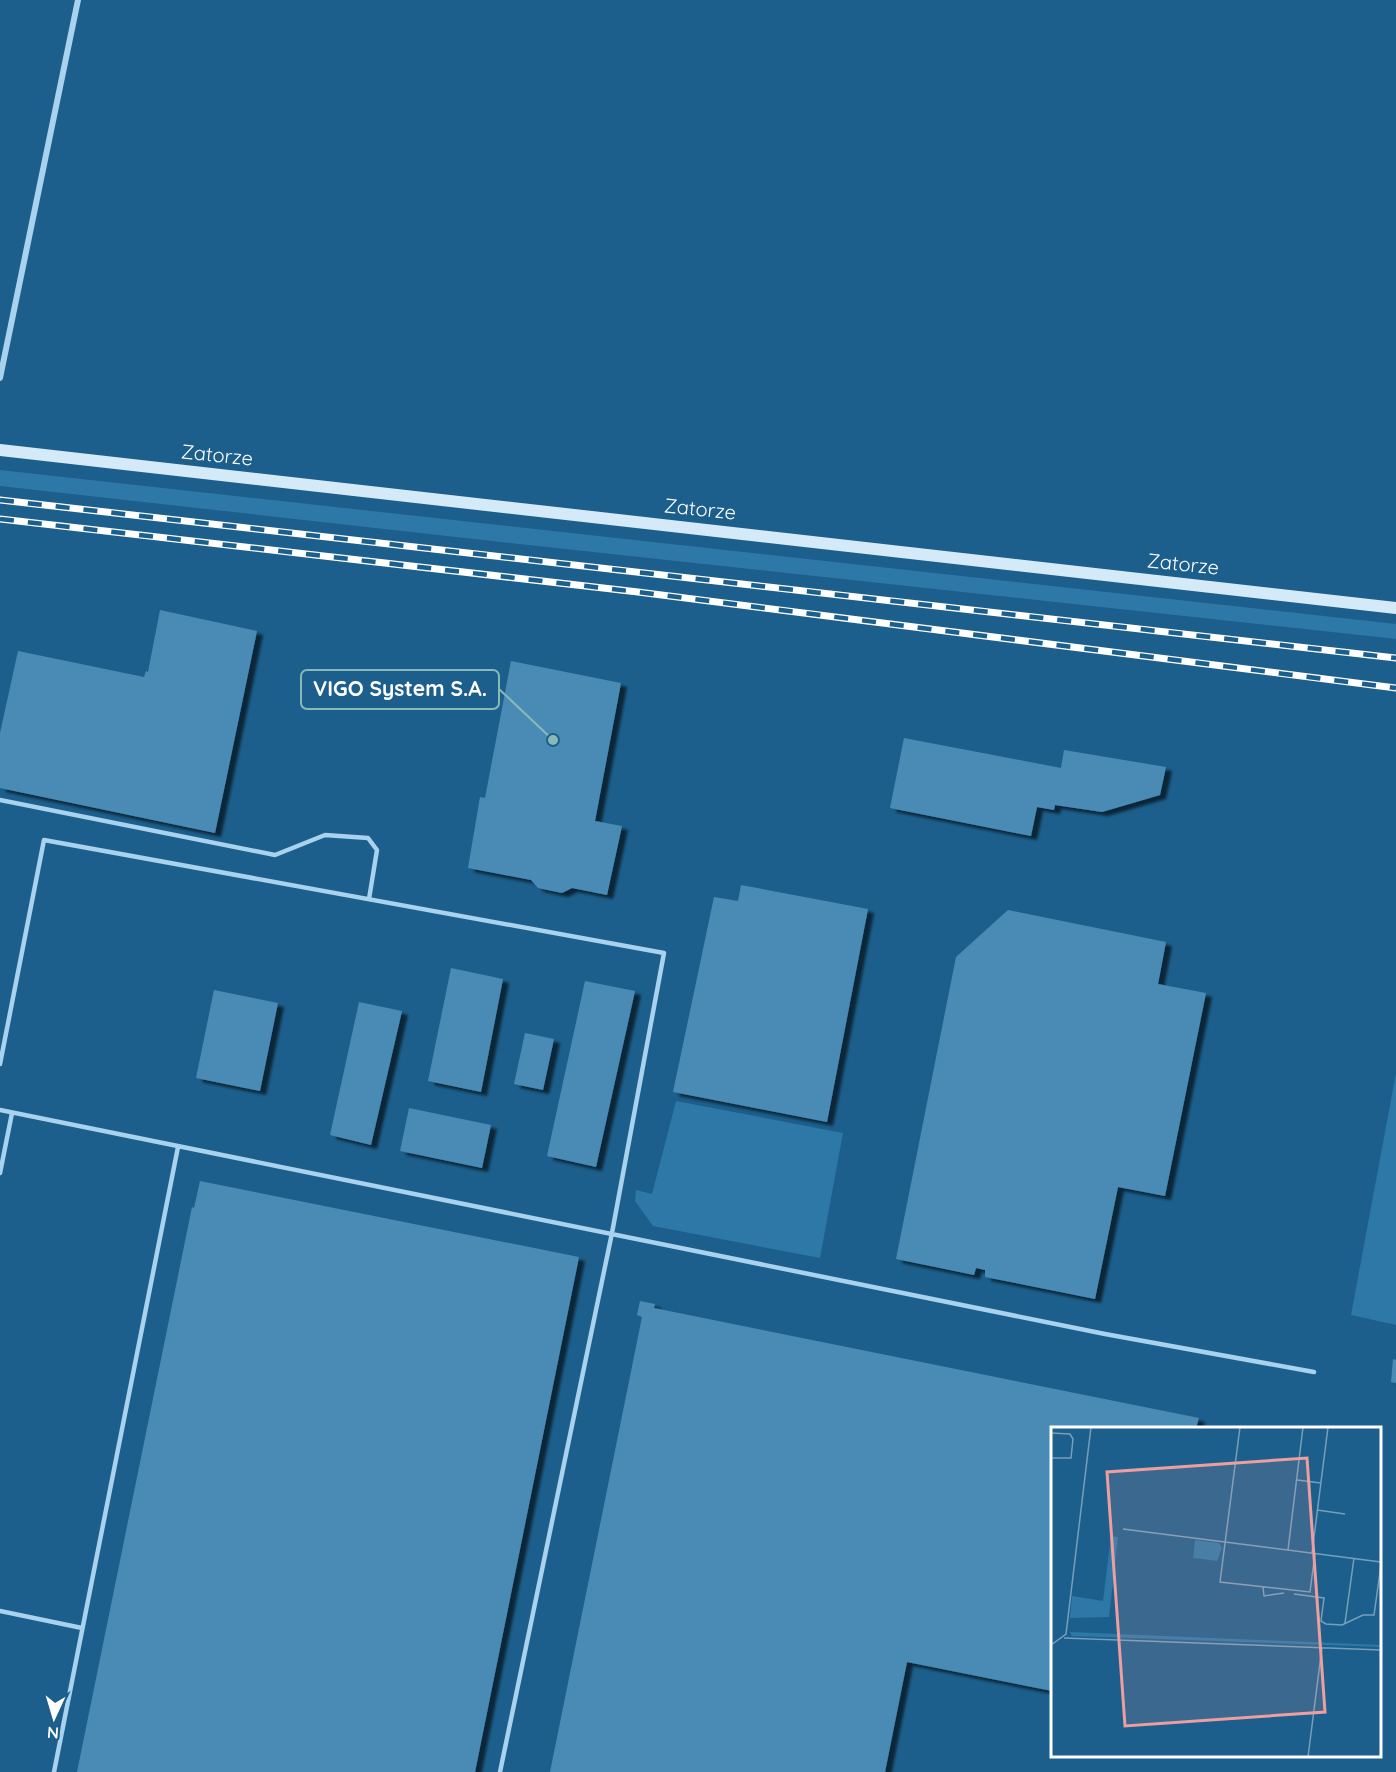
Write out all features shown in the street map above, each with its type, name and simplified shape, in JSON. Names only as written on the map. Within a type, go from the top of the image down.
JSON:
[{"type":"street","points":[[0,378],[78,0]]},
{"type":"street","name":"Zatorze","points":[[0,450],[1396,608]]},
{"type":"lane","points":[[0,800],[275,855],[325,835],[368,838],[377,850],[369,899]]},
{"type":"lane","points":[[0,1064],[44,840],[664,952],[612,1233],[500,1772]]},
{"type":"lane","points":[[0,1110],[1105,1334],[1314,1372]]},
{"type":"lane","points":[[0,1173],[12,1113]]},
{"type":"lane","points":[[54,1772],[178,1147]]},
{"type":"lane","points":[[0,1611],[82,1628]]},
{"type":"shaded area","points":[[0,470],[1396,624],[1396,639],[0,486]]},
{"type":"shaded area","points":[[1396,1073],[1396,1325],[1351,1315]]},
{"type":"shaded area","points":[[676,1101],[843,1133],[820,1258],[653,1226],[635,1201],[636,1190],[652,1194]]},
{"type":"building","points":[[160,610],[257,631],[215,833],[0,788],[0,733],[18,651],[144,677],[146,671],[148,672]]},
{"type":"building","points":[[511,661],[621,683],[595,821],[622,826],[607,895],[572,888],[562,893],[538,888],[531,880],[468,868],[480,797],[485,798]]},
{"type":"building","points":[[904,738],[1061,768],[1064,750],[1166,767],[1160,795],[1102,812],[1055,805],[1054,810],[1037,807],[1031,836],[890,808]]},
{"type":"building","points":[[741,885],[868,909],[827,1122],[673,1092],[714,897],[738,901]]},
{"type":"building","points":[[1008,910],[1166,942],[1158,984],[1206,993],[1165,1196],[1118,1187],[1095,1299],[985,1277],[985,1270],[976,1268],[974,1275],[896,1259],[956,957]]},
{"type":"building","points":[[451,968],[503,979],[481,1092],[428,1081]]},
{"type":"building","points":[[585,981],[635,991],[596,1167],[547,1156]]},
{"type":"building","points":[[214,990],[278,1003],[260,1091],[196,1078]]},
{"type":"building","points":[[359,1002],[402,1011],[371,1145],[330,1135]]},
{"type":"building","points":[[525,1033],[554,1039],[543,1090],[514,1084]]},
{"type":"building","points":[[409,1108],[491,1125],[482,1168],[400,1151]]},
{"type":"building","points":[[200,1181],[579,1257],[475,1772],[77,1772],[192,1207],[194,1208]]},
{"type":"building","points":[[640,1301],[655,1304],[654,1308],[1199,1418],[1196,1427],[1051,1427],[1051,1691],[907,1662],[885,1772],[550,1772],[642,1317],[637,1315]]},
{"type":"building","points":[[1393,1359],[1396,1360],[1396,1383],[1391,1382]]},
{"type":"railway","points":[[0,500],[1396,658]]},
{"type":"railway","points":[[0,519],[638,592],[1396,688]]},
{"type":"place","name":"VIGO System S.A.","points":[[553,740]]}]
